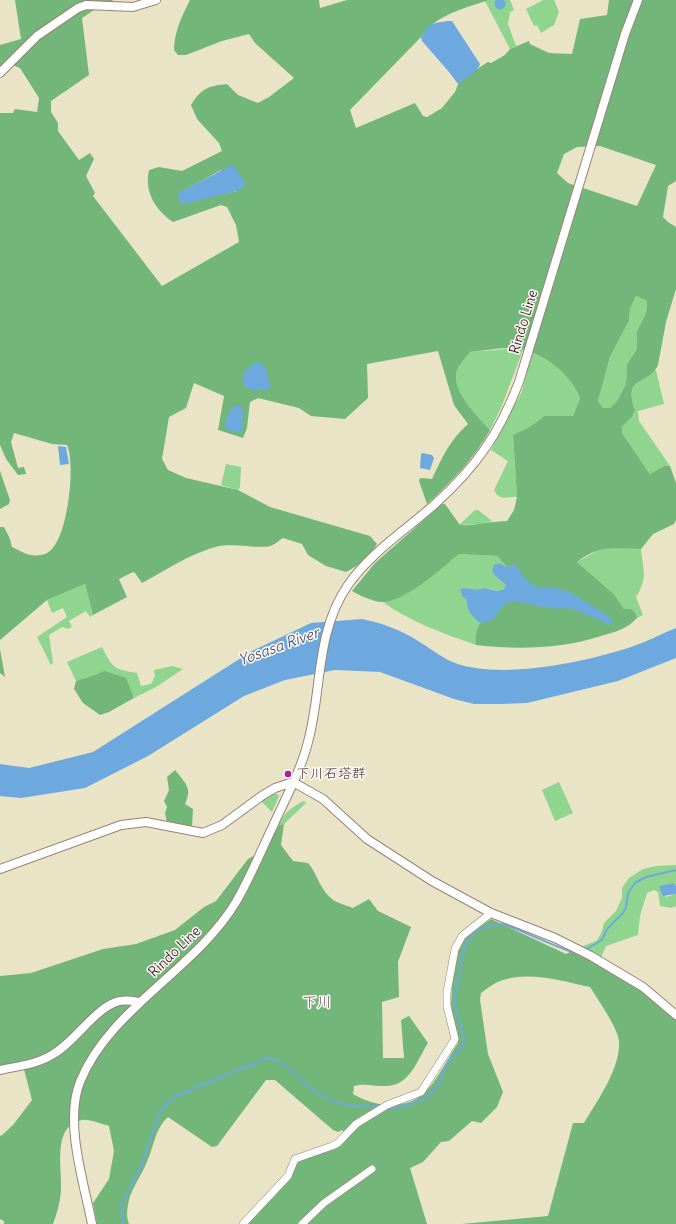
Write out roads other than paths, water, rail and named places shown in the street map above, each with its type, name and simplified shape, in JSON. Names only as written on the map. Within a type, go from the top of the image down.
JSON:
[{"type":"street","points":[[0,73],[37,36],[78,8],[86,5],[133,7],[156,0]]},
{"type":"street","name":"Rindo Line","points":[[92,1224],[76,1146],[75,1101],[79,1083],[98,1048],[140,1002],[199,948],[227,914],[248,878],[293,782],[310,736],[323,643],[341,597],[348,585],[373,556],[434,504],[464,476],[501,425],[519,382],[625,34],[638,0]]},
{"type":"street","points":[[0,869],[121,825],[134,822],[146,822],[203,833],[213,830],[275,788],[293,782],[323,799],[373,843],[432,881],[491,913],[555,938],[591,956],[643,987],[676,1015]]},
{"type":"street","points":[[243,1224],[288,1176],[295,1159],[332,1146],[360,1122],[387,1105],[416,1095],[425,1088],[454,1039],[447,1006],[447,992],[455,949],[462,936],[491,913]]},
{"type":"street","points":[[0,1070],[39,1061],[55,1053],[104,1009],[116,1002],[127,1000],[140,1002]]},
{"type":"street","points":[[302,1224],[324,1203],[372,1170]]},
{"type":"water","points":[[498,-1],[502,-1],[504,0],[504,8],[498,9],[495,6],[495,2]]},
{"type":"water","points":[[452,21],[480,64],[474,72],[458,84],[422,41],[421,37],[431,24]]},
{"type":"water","points":[[230,166],[234,166],[245,183],[245,186],[237,191],[184,204],[180,203],[178,193]]},
{"type":"water","points":[[259,361],[266,369],[271,389],[253,390],[245,387],[243,378],[245,371]]},
{"type":"water","points":[[238,405],[243,409],[242,433],[230,431],[225,428],[226,419],[232,407]]},
{"type":"water","points":[[58,446],[66,447],[69,464],[60,465]]},
{"type":"water","points":[[421,454],[432,455],[434,458],[430,470],[420,468]]},
{"type":"water","points":[[500,563],[507,567],[515,564],[526,580],[537,587],[556,588],[569,592],[610,617],[613,622],[607,625],[603,621],[572,609],[550,608],[512,602],[501,608],[492,620],[480,623],[470,613],[467,607],[467,600],[462,596],[460,589],[465,588],[477,590],[485,588],[498,591],[504,589],[506,585],[495,576],[492,571],[494,565]]},
{"type":"water","name":"Yosasa River","points":[[362,619],[398,630],[450,661],[474,668],[496,670],[519,669],[568,663],[631,647],[676,628],[676,658],[618,681],[527,703],[474,704],[454,699],[380,672],[335,670],[285,680],[244,696],[148,756],[85,788],[21,798],[0,796],[0,764],[29,768],[93,752],[252,651],[311,623]]},
{"type":"water","points":[[673,883],[676,886],[676,894],[663,896],[659,886]]},
{"type":"waterway","points":[[585,950],[602,940],[607,929],[623,913],[626,907],[628,893],[635,883],[646,877],[676,870]]},
{"type":"waterway","points":[[387,1108],[399,1108],[406,1106],[420,1100],[432,1092],[438,1085],[445,1067],[463,1045],[464,1038],[455,1005],[462,955],[465,947],[474,934],[481,929],[502,924],[580,954]]},
{"type":"waterway","points":[[123,1224],[121,1205],[140,1169],[160,1111],[176,1096],[267,1058],[284,1064],[312,1089],[336,1102],[349,1106],[380,1107]]},
{"type":"place","name":"下川石塔群","points":[[288,774]]},
{"type":"district","name":"下川","points":[[317,1003]]}]
